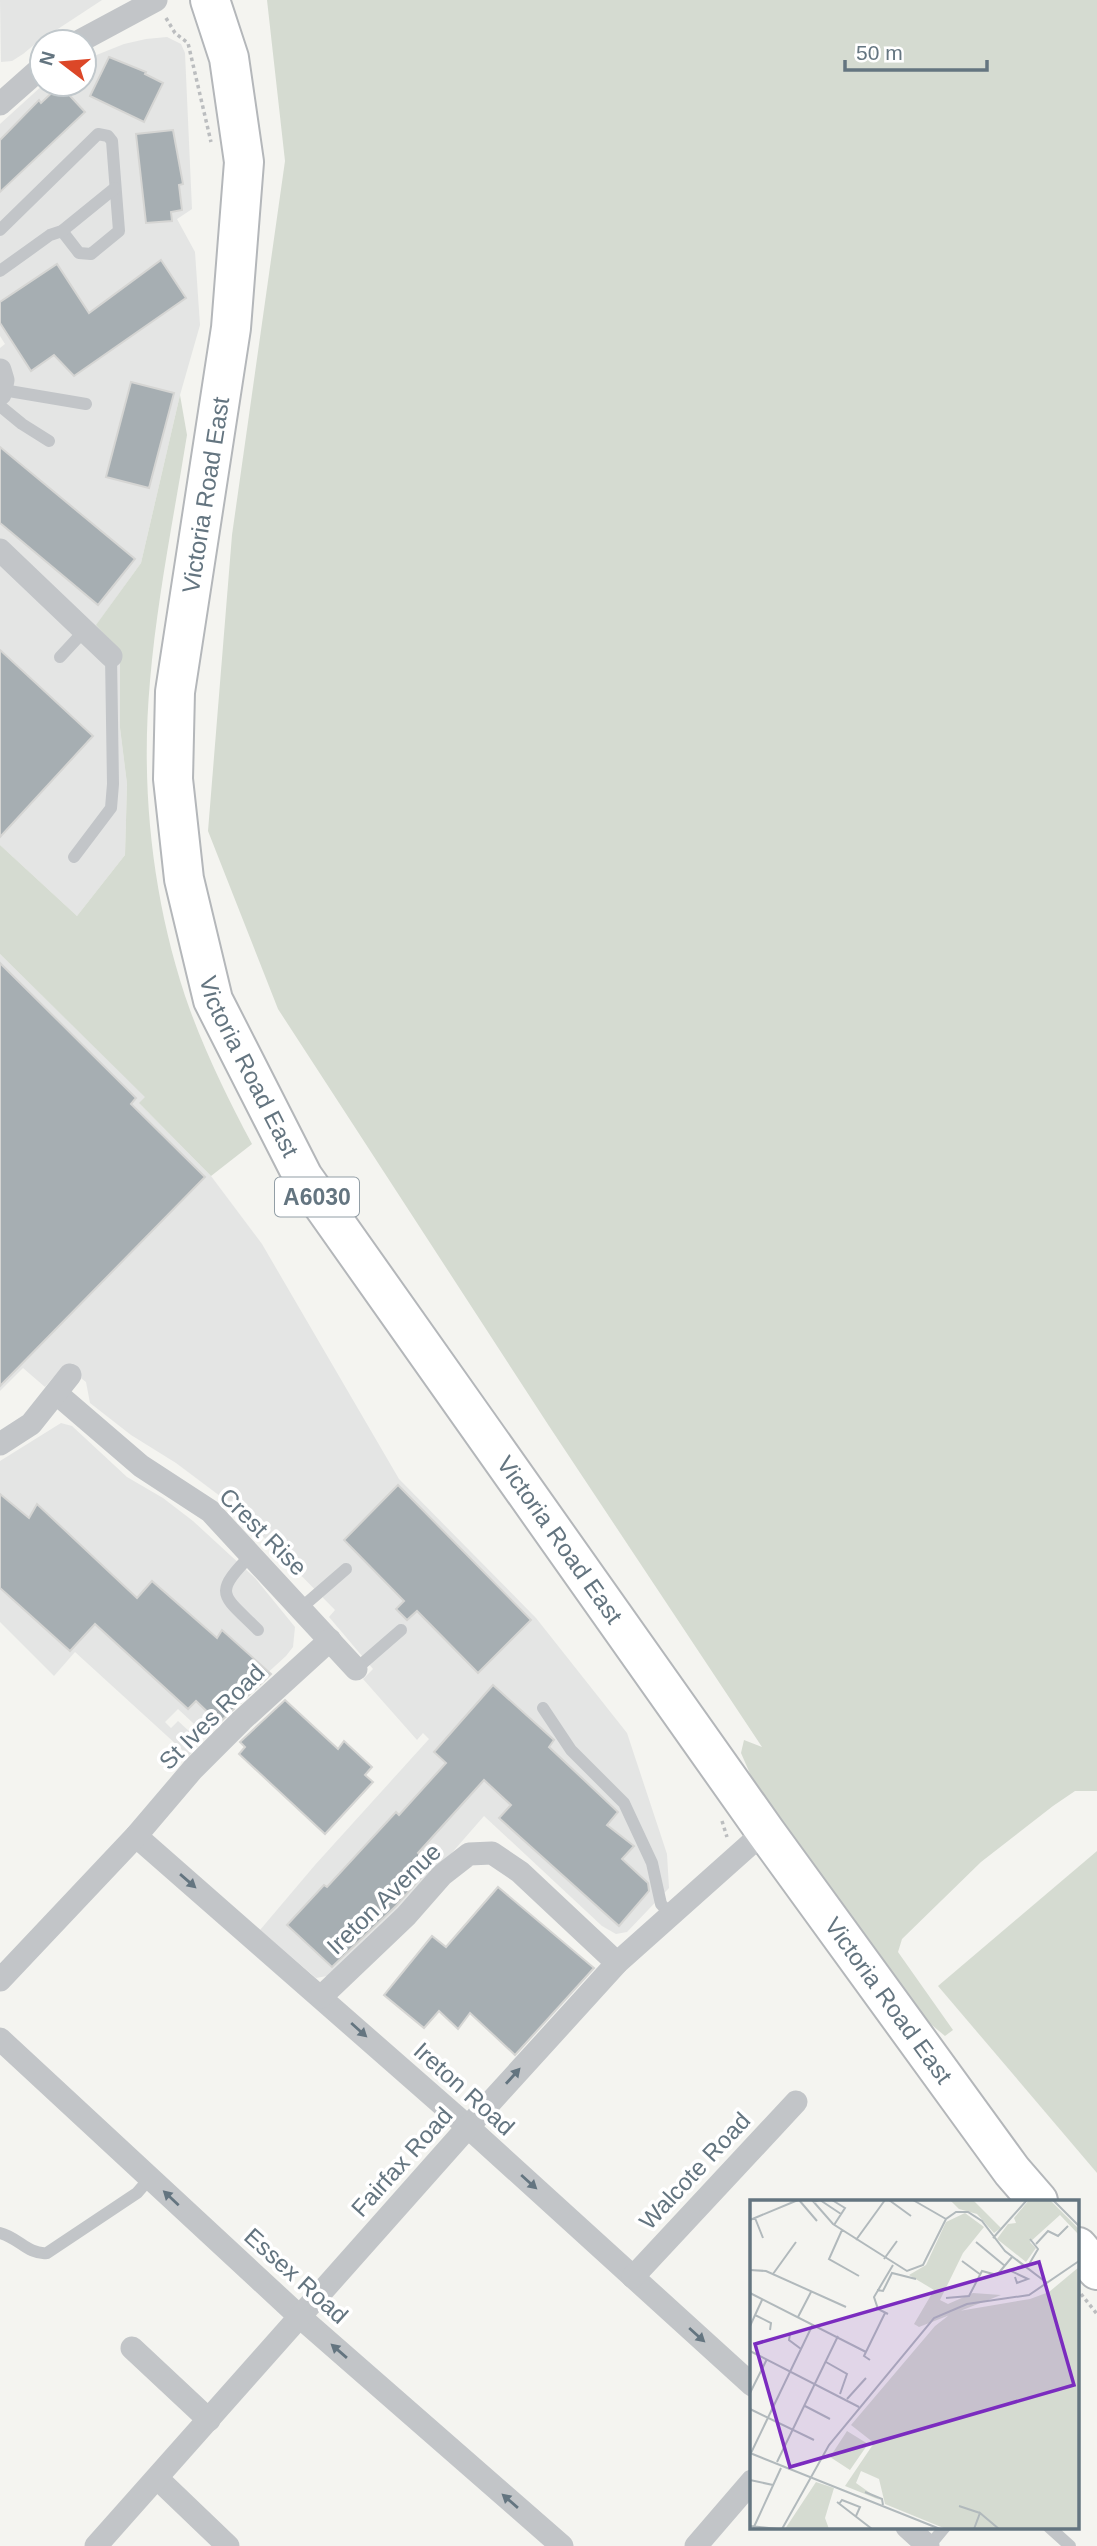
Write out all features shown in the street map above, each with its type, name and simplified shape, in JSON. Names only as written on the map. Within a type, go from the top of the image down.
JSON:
[{"type":"highway","name":"Victoria Road East","points":[[209,0],[229,58],[244,162],[231,328],[175,692],[173,779],[184,878],[213,1000],[303,1177],[752,1842],[1037,2200]]},
{"type":"highway","points":[[1080,2249],[1097,2270]]},
{"type":"street","points":[[98,31],[155,0]]},
{"type":"street","points":[[1,100],[28,78]]},
{"type":"street","points":[[0,550],[111,656]]},
{"type":"street","name":"Crest Rise","points":[[0,1444],[31,1424],[63,1384],[141,1466],[210,1511],[356,1669]]},
{"type":"street","name":"St Ives Road","points":[[0,1980],[136,1836],[194,1769],[242,1720],[330,1640]]},
{"type":"street","name":"Ireton Road","points":[[136,1836],[468,2127],[750,2383]]},
{"type":"street","name":"Fairfax Road","points":[[96,2546],[617,1963],[752,1842]]},
{"type":"street","name":"Ireton Avenue","points":[[321,1997],[405,1916],[442,1875],[469,1854],[492,1853],[520,1872],[617,1963]]},
{"type":"street","name":"Essex Road","points":[[0,2039],[300,2317],[562,2546]]},
{"type":"street","name":"Walcote Road","points":[[633,2277],[796,2102]]},
{"type":"street","points":[[132,2348],[209,2420]]},
{"type":"street","points":[[157,2478],[228,2546]]},
{"type":"street","points":[[696,2546],[750,2483]]},
{"type":"street","points":[[908,2528],[928,2546]]},
{"type":"lane","points":[[0,230],[99,134],[108,136],[112,141],[119,231],[91,254],[79,253],[62,231]]},
{"type":"lane","points":[[0,271],[50,234],[62,231],[115,188]]},
{"type":"lane","points":[[1,390],[86,404]]},
{"type":"lane","points":[[1,390],[22,425],[49,441]]},
{"type":"lane","points":[[60,657],[85,630]]},
{"type":"lane","points":[[74,857],[111,808],[111,656]]},
{"type":"lane","points":[[251,1555],[229,1578],[225,1590],[229,1601],[258,1630]]},
{"type":"lane","points":[[301,1608],[346,1569]]},
{"type":"lane","points":[[356,1669],[401,1630]]},
{"type":"lane","points":[[543,1708],[571,1749],[624,1803],[652,1863],[661,1904],[671,1915]]},
{"type":"lane","points":[[0,2233],[14,2238],[31,2252],[47,2253],[137,2193],[150,2178]]},
{"type":"lane","points":[[928,2546],[944,2528]]},
{"type":"lane","points":[[1050,2528],[1070,2546]]},
{"type":"path","points":[[155,0],[175,33],[188,43],[212,151]]},
{"type":"path","points":[[721,1813],[724,1833],[752,1842]]},
{"type":"path","points":[[1080,2293],[1097,2314]]},
{"type":"shaded area","points":[[0,0],[102,0],[59,28],[28,28],[28,50],[12,61],[1,62]]},
{"type":"shaded area","points":[[267,0],[1097,0],[1097,1791],[1075,1791],[1053,1806],[981,1862],[902,1939],[898,1952],[953,2030],[945,2036],[927,2021],[886,1969],[755,1785],[741,1753],[744,1740],[762,1747],[278,1009],[208,831],[232,535],[285,161]]},
{"type":"shaded area","points":[[167,37],[181,44],[185,53],[192,209],[177,219],[195,252],[200,325],[180,395],[141,563],[97,624],[120,651],[120,728],[127,784],[125,855],[77,916],[0,845],[0,348],[5,344],[0,336],[0,124],[29,98],[98,98],[98,54],[146,39]]},
{"type":"shaded area","points":[[180,395],[187,435],[153,650],[147,722],[147,764],[152,848],[158,889],[177,971],[204,1044],[252,1144],[211,1176],[139,1103],[145,1097],[0,954],[0,845],[77,916],[125,855],[127,784],[120,728],[120,651],[96,625],[141,563]]},
{"type":"shaded area","points":[[0,954],[146,1097],[140,1104],[211,1176],[262,1244],[399,1479],[536,1618],[627,1733],[667,1854],[669,1888],[627,1932],[616,1934],[602,1926],[484,1816],[389,1925],[327,1976],[316,1978],[260,1930],[429,1739],[423,1733],[417,1740],[363,1679],[373,1669],[329,1617],[335,1610],[232,1505],[90,1403],[86,1382],[64,1365],[45,1387],[23,1368],[0,1391]]},
{"type":"shaded area","points":[[61,1423],[72,1426],[127,1477],[163,1498],[193,1521],[255,1578],[295,1627],[293,1647],[286,1656],[241,1697],[207,1736],[178,1709],[165,1722],[171,1728],[178,1721],[201,1742],[189,1756],[75,1652],[54,1676],[0,1622],[0,1461]]},
{"type":"shaded area","points":[[1097,1851],[1097,2173],[938,1986]]},
{"type":"building","points":[[109,57],[146,72],[145,74],[163,83],[144,122],[94,98],[98,98],[98,80]]},
{"type":"building","points":[[46,98],[72,98],[85,112],[0,192],[0,140],[39,100],[41,103]]},
{"type":"building","points":[[173,130],[183,184],[179,185],[182,210],[171,212],[172,221],[146,223],[136,134]]},
{"type":"building","points":[[161,260],[186,298],[74,376],[54,355],[31,371],[0,323],[0,302],[57,264],[89,313]]},
{"type":"building","points":[[131,382],[174,393],[149,488],[106,477]]},
{"type":"building","points":[[0,447],[135,559],[98,605],[0,523]]},
{"type":"building","points":[[0,650],[93,736],[0,837]]},
{"type":"building","points":[[0,963],[136,1098],[131,1104],[205,1177],[0,1386]]},
{"type":"building","points":[[398,1485],[531,1620],[478,1673],[417,1611],[407,1620],[396,1609],[404,1601],[344,1540]]},
{"type":"building","points":[[0,1494],[29,1518],[37,1504],[137,1598],[152,1581],[217,1638],[222,1630],[271,1674],[219,1723],[196,1701],[188,1709],[95,1624],[70,1651],[0,1588]]},
{"type":"building","points":[[493,1685],[554,1740],[549,1747],[618,1812],[607,1825],[634,1846],[622,1859],[648,1883],[649,1891],[619,1926],[499,1818],[511,1805],[484,1780],[418,1853],[432,1865],[396,1906],[332,1967],[287,1925],[324,1885],[327,1887],[396,1812],[399,1815],[446,1763],[434,1752]]},
{"type":"building","points":[[285,1700],[338,1749],[344,1741],[372,1767],[365,1775],[373,1782],[325,1834],[239,1754],[245,1747],[240,1742]]},
{"type":"building","points":[[498,1887],[594,1968],[515,2055],[470,2013],[458,2029],[439,2011],[424,2028],[384,1995],[432,1936],[446,1947]]}]
